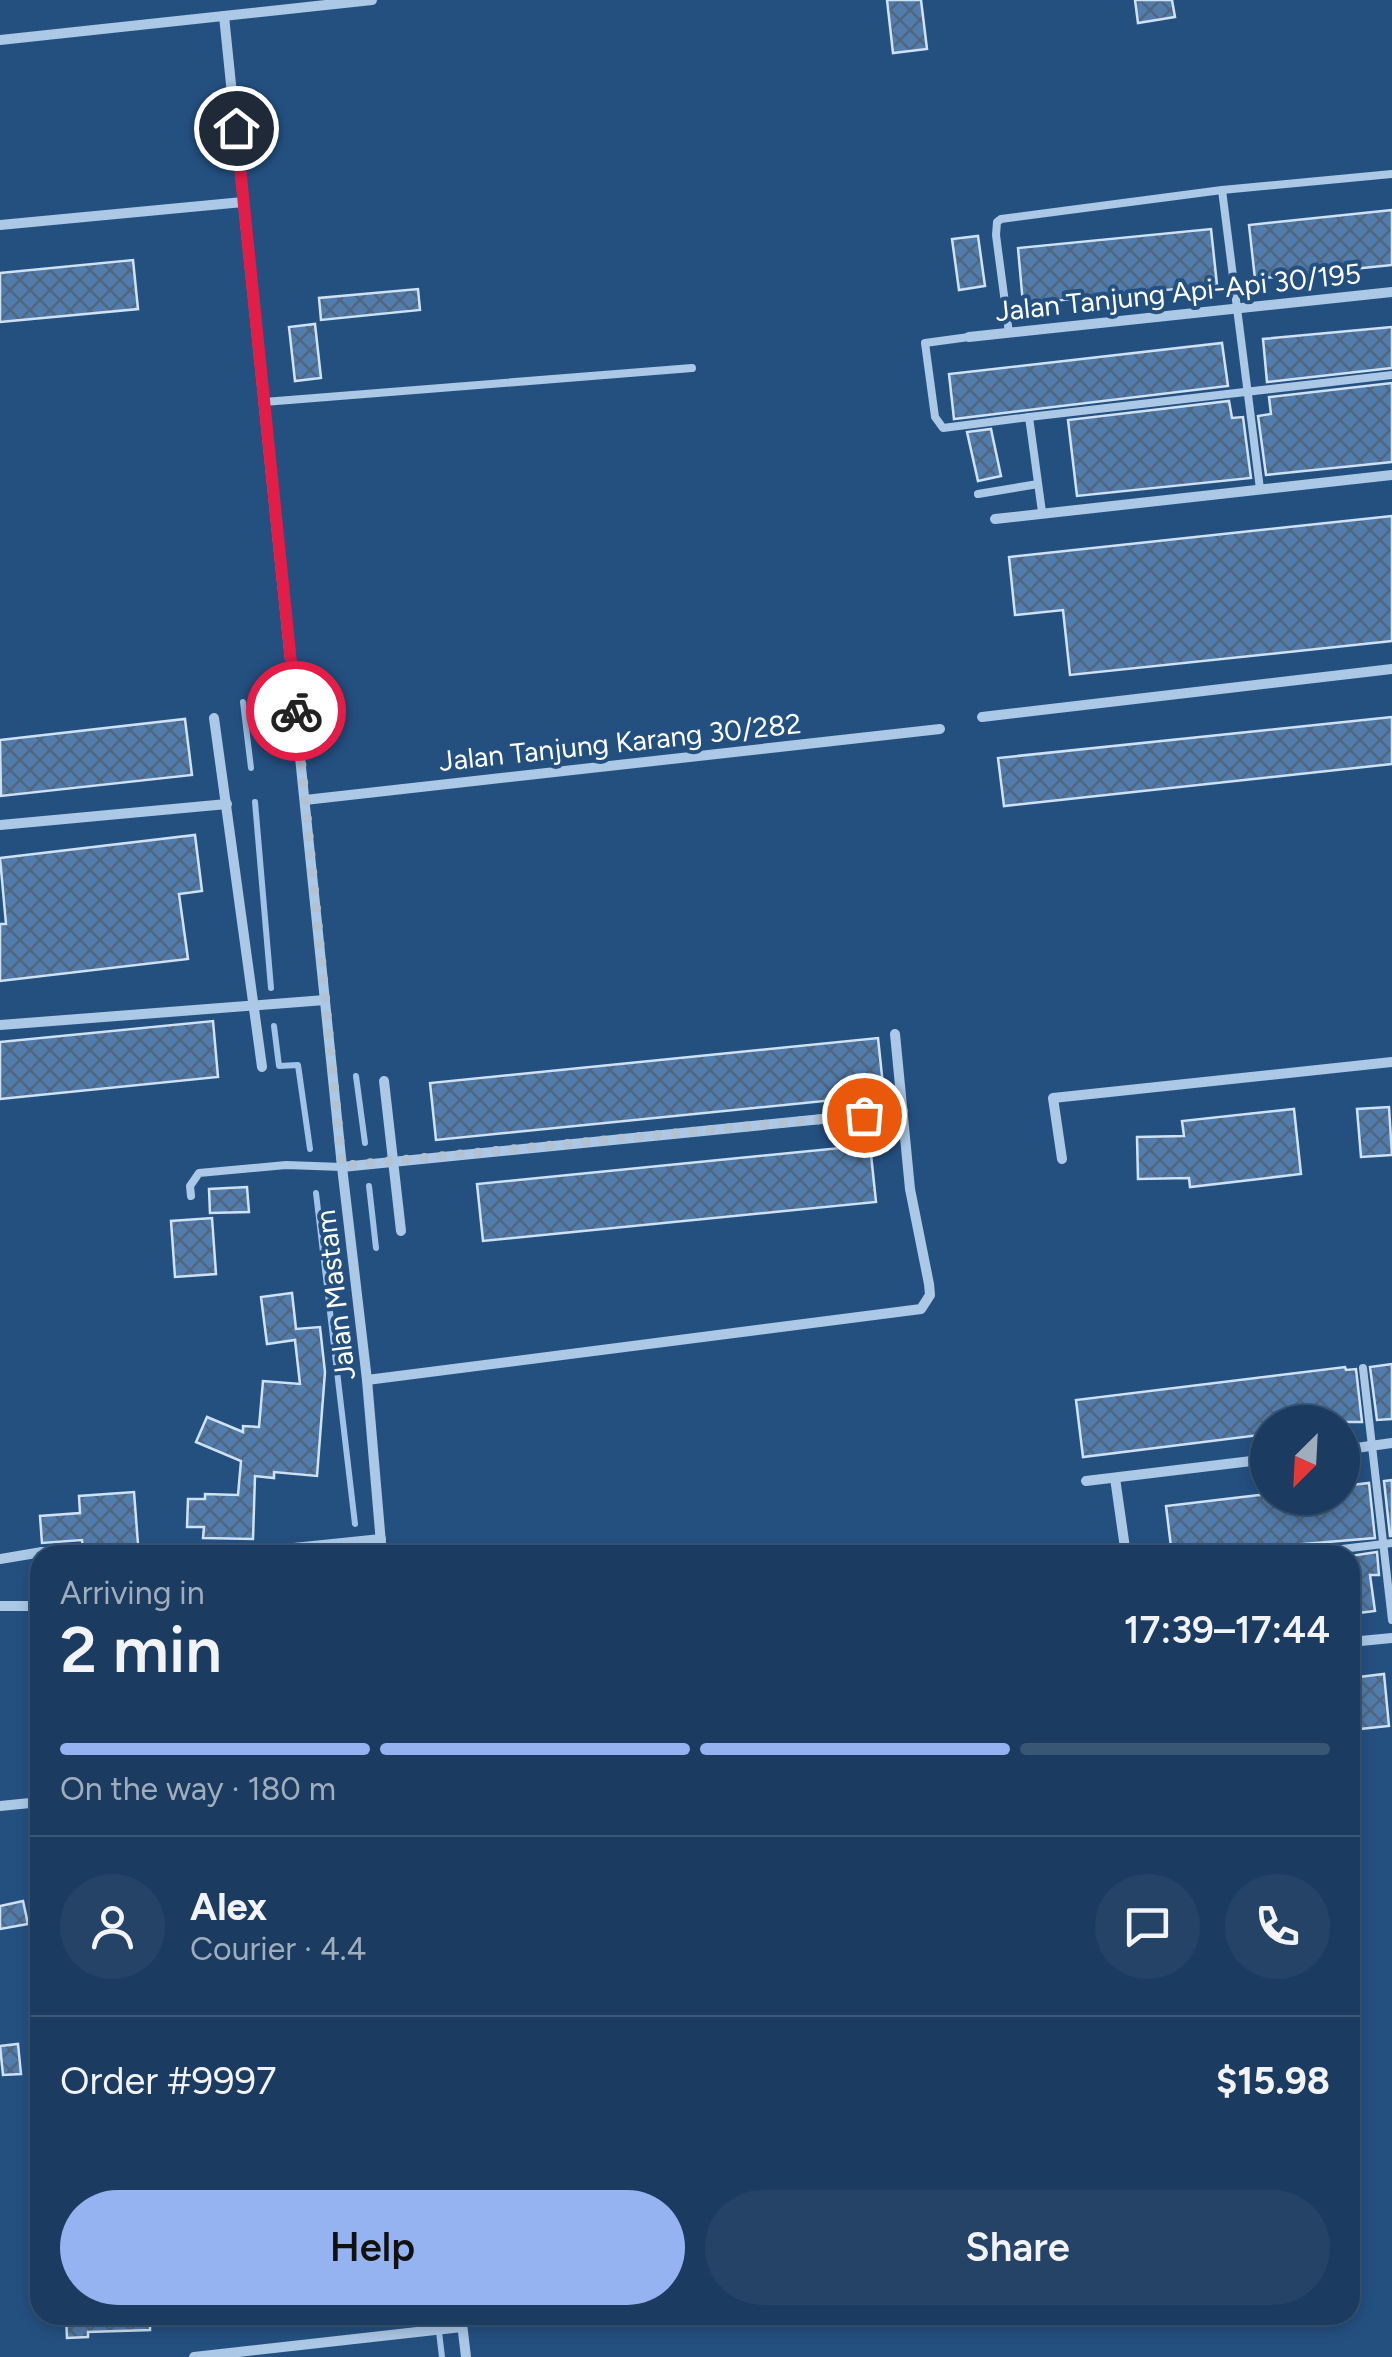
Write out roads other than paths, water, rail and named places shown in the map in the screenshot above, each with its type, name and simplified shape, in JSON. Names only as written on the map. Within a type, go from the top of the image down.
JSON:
[{"type":"street","points":[[0,40],[372,0]]},
{"type":"street","name":"Jalan Mastam","points":[[224,16],[342,1166],[368,1380],[381,1545]]},
{"type":"street","points":[[0,225],[244,202]]},
{"type":"street","name":"Jalan Tanjung Api-Api 30/195","points":[[969,337],[1392,292]]},
{"type":"street","points":[[995,519],[1392,475]]},
{"type":"street","points":[[982,716],[1392,669]]},
{"type":"street","points":[[214,718],[262,1066]]},
{"type":"street","name":"Jalan Tanjung Karang 30/282","points":[[305,800],[940,729]]},
{"type":"street","points":[[0,826],[227,804]]},
{"type":"street","points":[[0,1025],[325,1000]]},
{"type":"street","points":[[368,1380],[920,1309],[930,1296],[930,1284],[910,1189],[896,1034]]},
{"type":"street","points":[[1062,1159],[1053,1098],[1392,1062]]},
{"type":"street","points":[[384,1081],[401,1232]]},
{"type":"street","points":[[342,1166],[903,1111]]},
{"type":"street","points":[[1360,1448],[1392,1444]]},
{"type":"street","points":[[1086,1481],[1250,1461]]},
{"type":"street","points":[[1116,1478],[1125,1545]]},
{"type":"street","points":[[329,1545],[380,1540]]},
{"type":"street","points":[[0,1558],[30,1554]]},
{"type":"street","points":[[0,1606],[30,1606]]},
{"type":"street","points":[[1360,1641],[1392,1638]]},
{"type":"street","points":[[0,1806],[30,1803]]},
{"type":"street","points":[[194,2357],[448,2325]]},
{"type":"street","points":[[458,2325],[466,2357]]},
{"type":"lane","points":[[1008,333],[996,236],[1001,219],[1222,190],[1392,174]]},
{"type":"lane","points":[[1222,190],[1260,489]]},
{"type":"lane","points":[[969,337],[925,343],[942,428],[1392,375]]},
{"type":"lane","points":[[264,402],[692,368]]},
{"type":"lane","points":[[1029,416],[1042,512]]},
{"type":"lane","points":[[978,494],[1038,484]]},
{"type":"lane","points":[[191,1196],[190,1186],[199,1172],[286,1164],[342,1166]]},
{"type":"lane","points":[[1363,1368],[1387,1544],[1392,1620]]},
{"type":"lane","points":[[1360,1547],[1387,1544]]},
{"type":"waterway","points":[[243,702],[251,768]]},
{"type":"waterway","points":[[255,802],[271,988]]},
{"type":"waterway","points":[[274,1026],[279,1066],[298,1065],[310,1149]]},
{"type":"waterway","points":[[356,1076],[365,1143]]},
{"type":"waterway","points":[[369,1186],[376,1248]]},
{"type":"waterway","points":[[316,1193],[355,1524]]},
{"type":"waterway","points":[[438,2325],[442,2357]]}]
